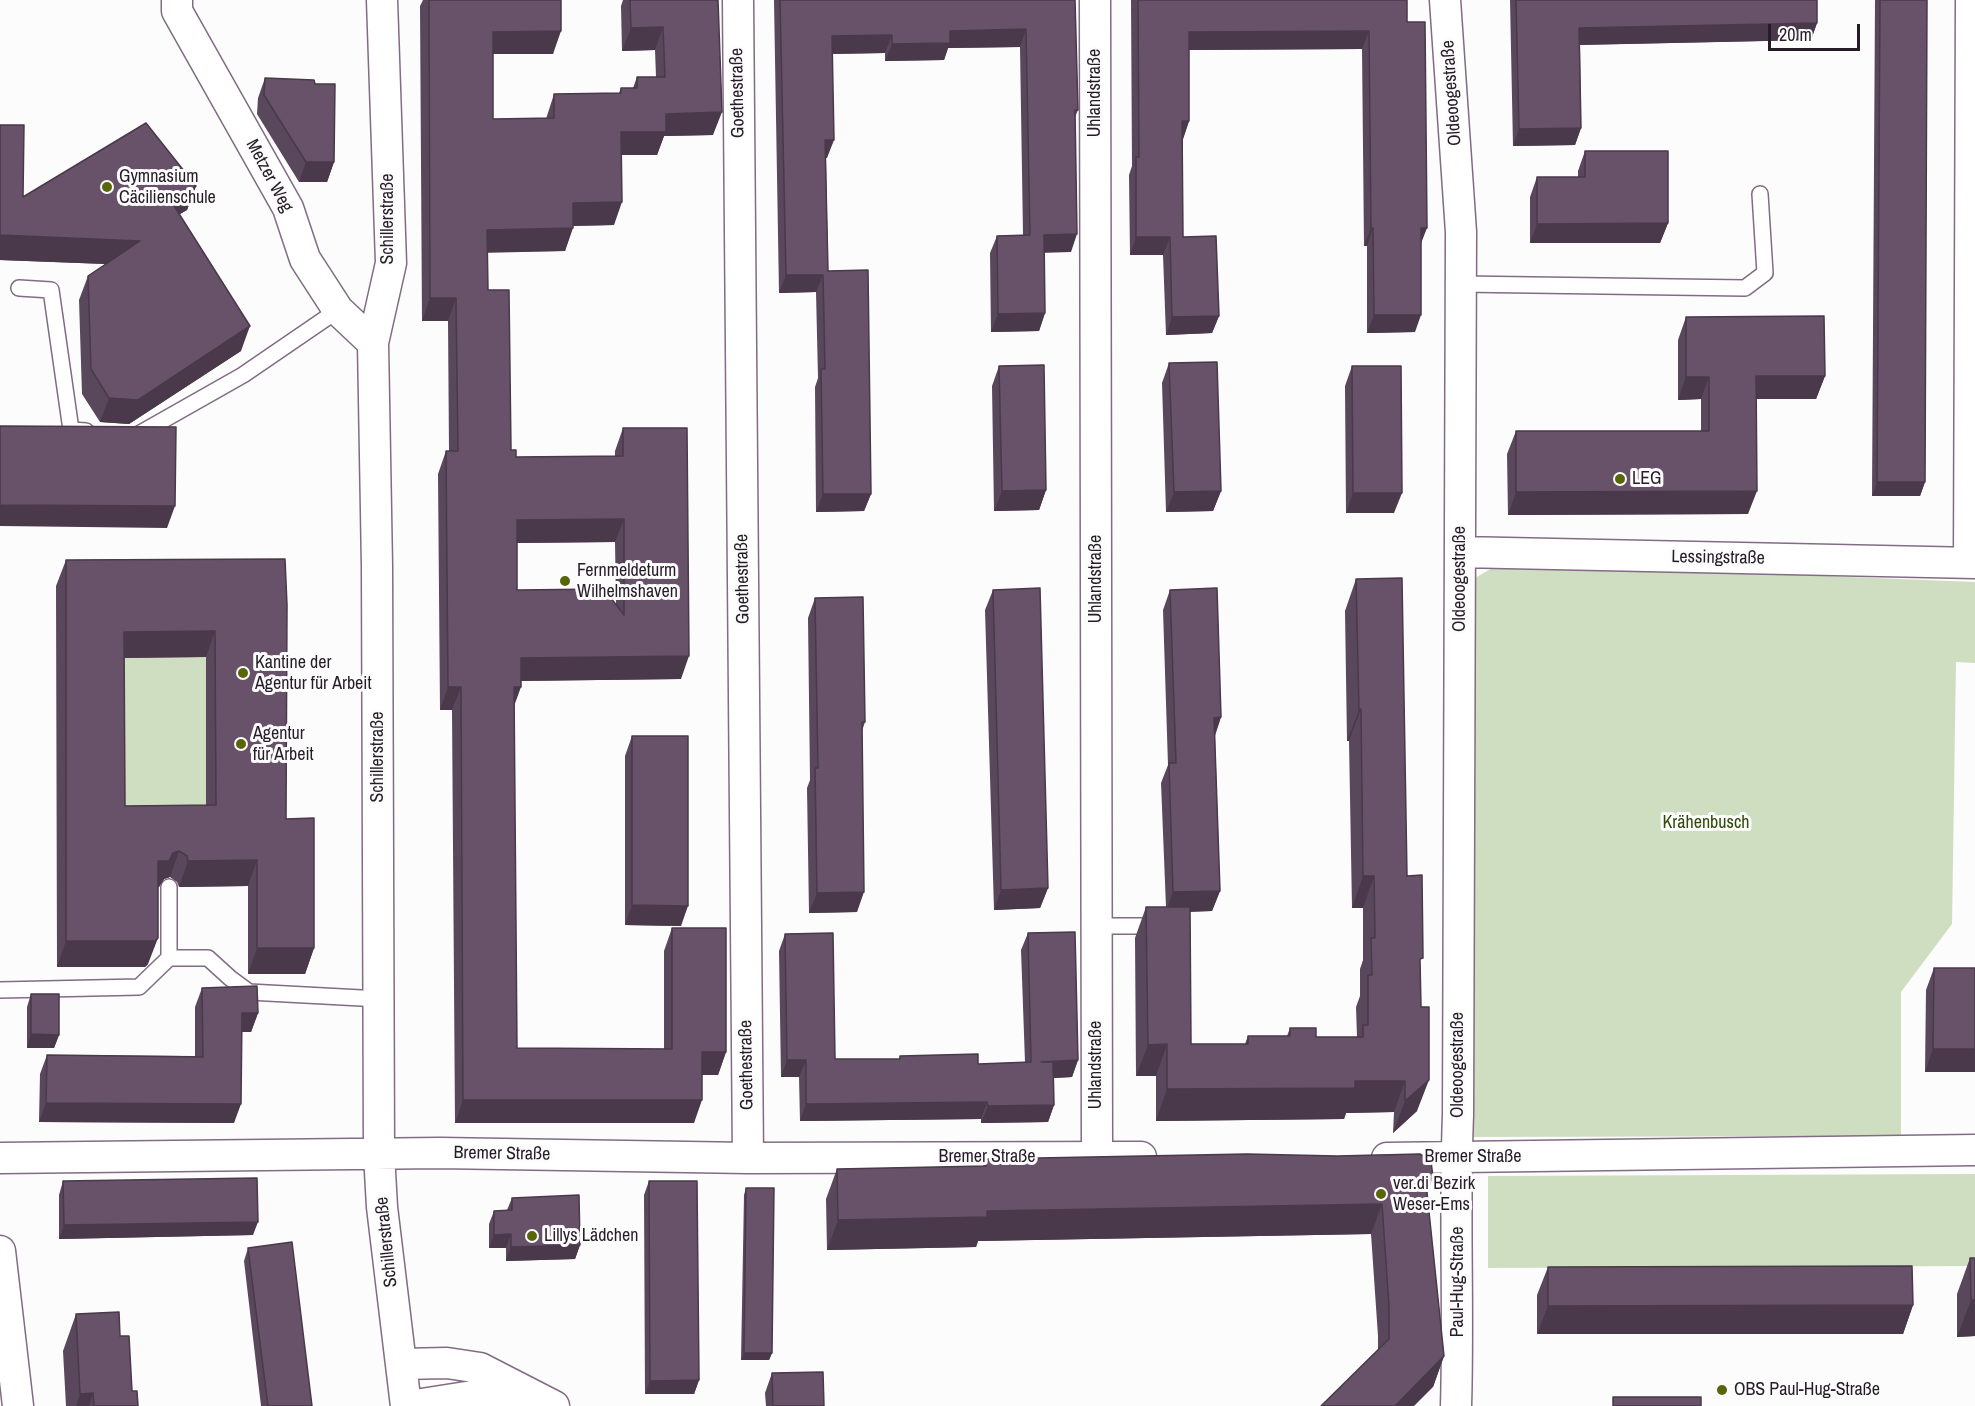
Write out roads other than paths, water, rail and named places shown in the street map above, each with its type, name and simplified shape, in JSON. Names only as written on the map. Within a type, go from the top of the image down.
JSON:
[{"type":"street","name":"Metzer Weg","points":[[177,0],[177,11],[288,208],[305,259],[338,310],[373,343]]},
{"type":"street","name":"Schillerstraße","points":[[382,0],[390,263],[373,343],[380,999],[379,1154],[382,1207],[407,1406]]},
{"type":"street","name":"Goethestraße","points":[[738,0],[748,1158]]},
{"type":"street","name":"Uhlandstraße","points":[[1095,0],[1097,1157]]},
{"type":"street","name":"Oldeoogestraße","points":[[1445,0],[1461,232],[1456,1158]]},
{"type":"street","points":[[1971,0],[1972,563]]},
{"type":"street","name":"Lessingstraße","points":[[1460,552],[1972,563]]},
{"type":"street","name":"Bremer Straße","points":[[1360,1158],[1975,1150]]},
{"type":"street","name":"Bremer Straße","points":[[0,1158],[440,1153],[748,1158],[1169,1157]]},
{"type":"street","name":"Paul-Hug-Straße","points":[[1456,1158],[1458,1334],[1456,1406]]},
{"type":"street","points":[[0,1251],[18,1406]]},
{"type":"street","points":[[400,1364],[447,1363],[480,1368],[543,1400]]},
{"type":"street","points":[[407,1406],[507,1393],[543,1400]]},
{"type":"lane","points":[[1460,284],[1744,288],[1764,273],[1760,194]]},
{"type":"lane","points":[[19,288],[51,290],[71,430],[105,433]]},
{"type":"lane","points":[[128,435],[139,435],[243,375],[338,310]]},
{"type":"lane","points":[[169,887],[169,958]]},
{"type":"lane","points":[[1096,926],[1175,926]]},
{"type":"lane","points":[[0,990],[139,987],[169,958],[208,958],[249,992],[380,999]]},
{"type":"place","name":"Gymnasium Cäcilienschule","points":[[107,187]]},
{"type":"place","name":"LEG","points":[[1620,479]]},
{"type":"place","name":"Fernmeldeturm Wilhelmshaven","points":[[565,581]]},
{"type":"place","name":"Kantine der Agentur für Arbeit","points":[[243,673]]},
{"type":"place","name":"Agentur für Arbeit","points":[[241,744]]},
{"type":"place","name":"ver.di Bezirk Weser-Ems","points":[[1381,1194]]},
{"type":"place","name":"Lillys Lädchen","points":[[532,1236]]},
{"type":"place","name":"OBS Paul-Hug-Straße","points":[[1722,1390]]},
{"type":"park label","name":"Krähenbusch","points":[[1706,823]]}]
